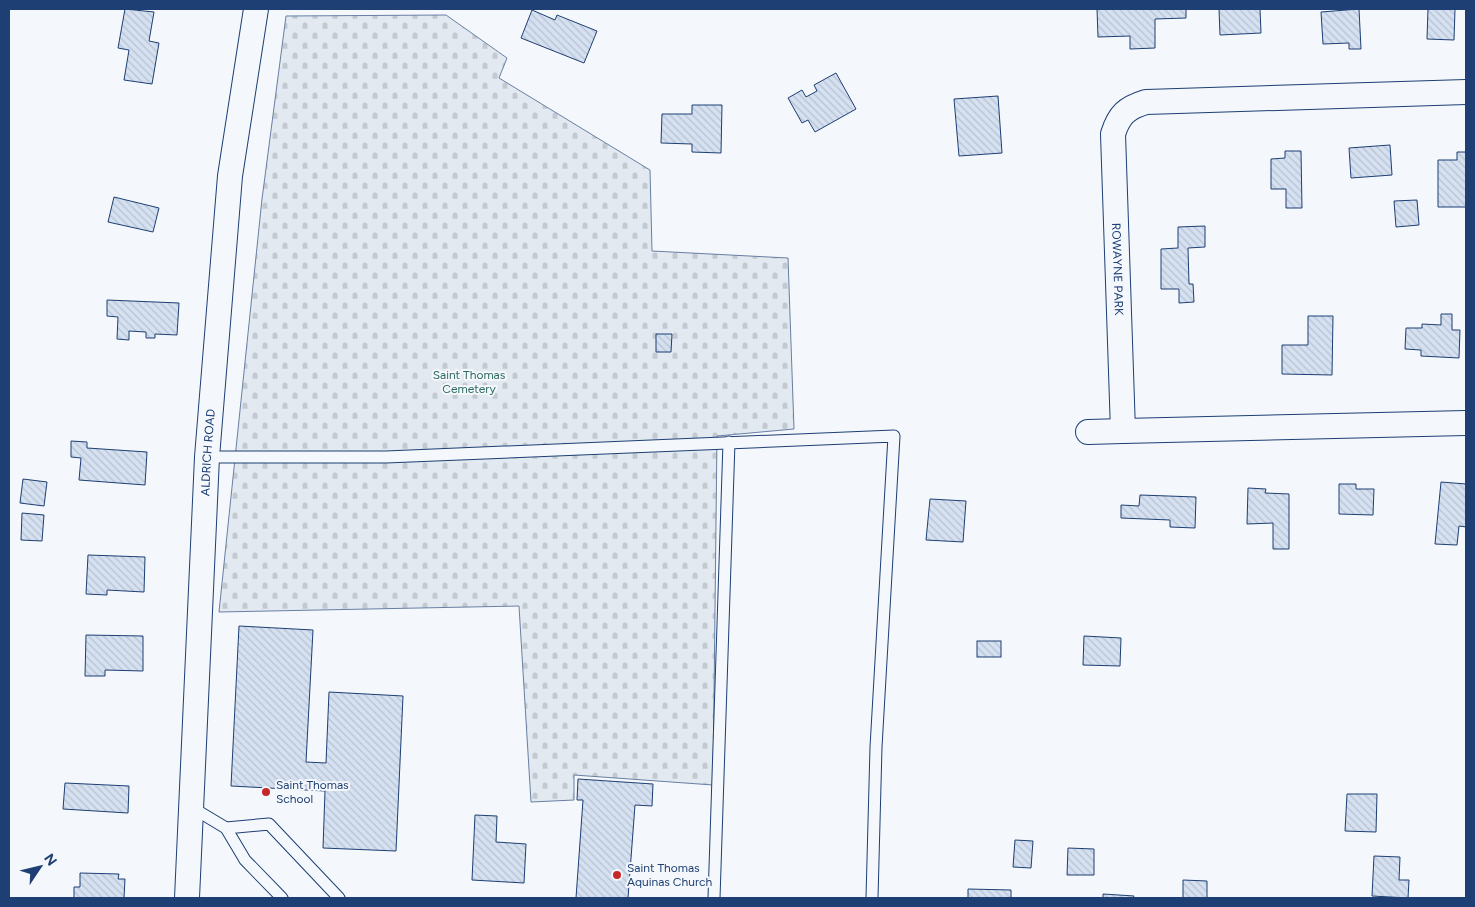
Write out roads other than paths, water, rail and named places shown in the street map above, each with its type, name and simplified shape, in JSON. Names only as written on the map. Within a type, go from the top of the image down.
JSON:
[{"type":"street","name":"ALDRICH ROAD","points":[[187,898],[207,457],[230,176],[256,9]]},
{"type":"street","name":"ROWAYNE PARK","points":[[1123,430],[1113,134],[1123,112],[1146,102],[1466,92]]},
{"type":"street","points":[[1088,432],[1466,423]]},
{"type":"lane","points":[[207,457],[386,457],[894,436],[876,747],[872,898]]},
{"type":"lane","points":[[714,898],[729,442]]},
{"type":"lane","points":[[191,807],[226,828],[245,860],[282,898]]},
{"type":"lane","points":[[226,828],[269,824],[339,898]]},
{"type":"place","name":"Saint Thomas School","points":[[266,792]]},
{"type":"place","name":"Saint Thomas Aquinas Church","points":[[617,875]]},
{"type":"park label","name":"Saint Thomas Cemetery","points":[[469,382]]}]
